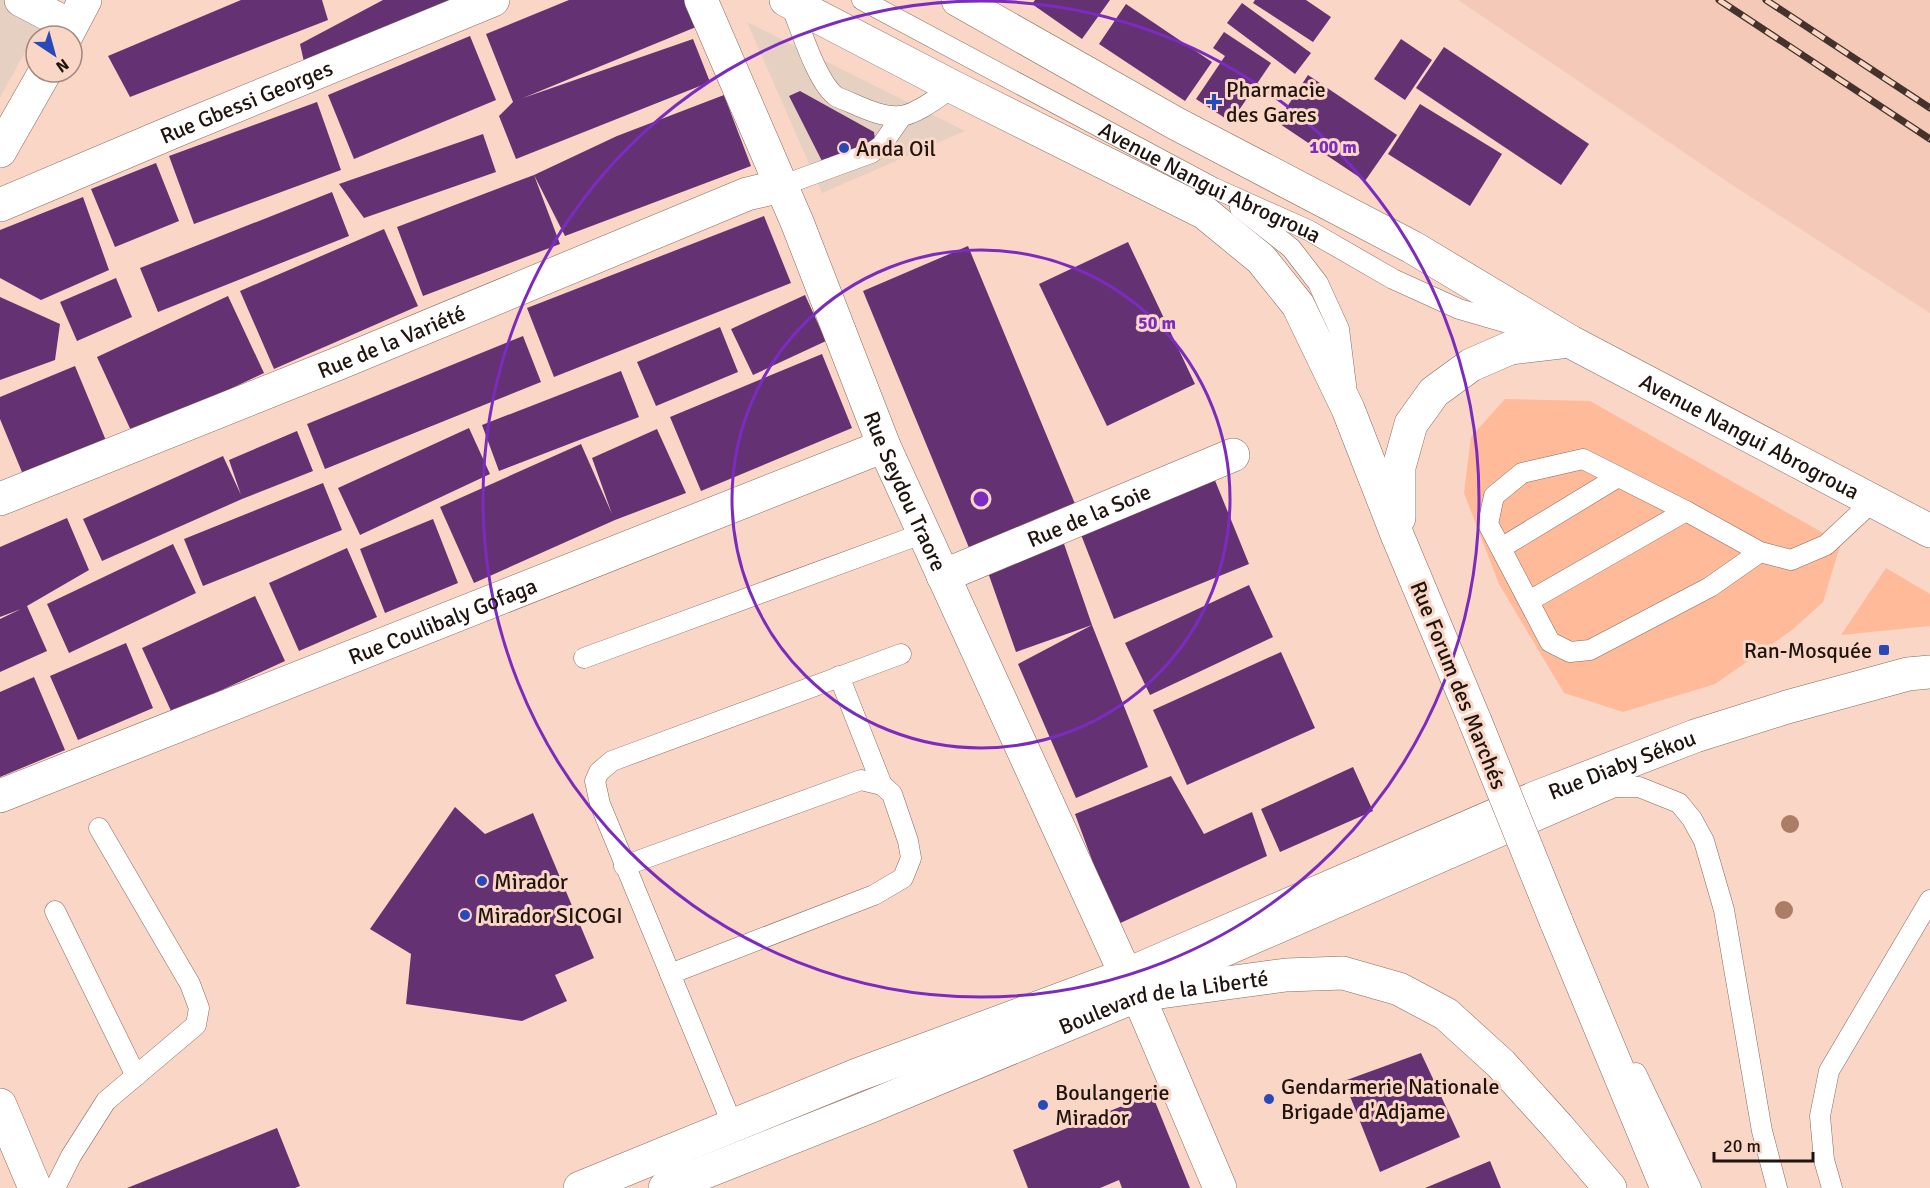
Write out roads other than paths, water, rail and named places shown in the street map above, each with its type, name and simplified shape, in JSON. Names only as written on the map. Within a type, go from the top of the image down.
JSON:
[{"type":"street","points":[[21,0],[74,21]]},
{"type":"street","name":"Rue Gbessi Georges","points":[[0,205],[493,0]]},
{"type":"street","name":"Rue Seydou Traore","points":[[701,0],[797,222],[884,446],[1132,985],[1220,1188]]},
{"type":"street","name":"Avenue Nangui Abrogroua","points":[[958,0],[1175,123],[1412,247],[1569,341],[1930,531]]},
{"type":"street","name":"Avenue Nangui Abrogroua","points":[[788,1],[954,87],[1209,200]]},
{"type":"street","points":[[0,151],[38,84]]},
{"type":"street","name":"Rue de la Variété","points":[[0,499],[337,364],[747,194],[781,186]]},
{"type":"street","name":"Rue Forum des Marchés","points":[[1209,200],[1262,259],[1298,305],[1348,409],[1398,537],[1667,1188]]},
{"type":"street","points":[[1398,537],[1399,467],[1411,424],[1434,392],[1471,365],[1510,348],[1569,341]]},
{"type":"street","name":"Rue Coulibaly Gofaga","points":[[0,796],[884,446]]},
{"type":"street","name":"Rue de la Soie","points":[[943,576],[1233,455]]},
{"type":"street","name":"Rue Diaby Sékou","points":[[1132,985],[1535,798],[1695,736],[1787,707],[1908,674],[1930,672]]},
{"type":"street","name":"Boulevard de la Liberté","points":[[580,1188],[865,1072],[1132,985],[1286,975],[1344,974],[1399,989],[1446,1014],[1501,1064],[1610,1188]]},
{"type":"street","name":"Boulevard de la Liberté","points":[[665,1188],[868,1107],[1132,985]]},
{"type":"street","points":[[0,1105],[35,1188]]},
{"type":"lane","name":"Avenue Nangui Abrogroua","points":[[862,0],[1209,200],[1308,230],[1393,279],[1459,309],[1569,341]]},
{"type":"lane","points":[[788,1],[822,81],[830,93],[837,97],[886,116],[902,116],[915,111],[954,87]]},
{"type":"lane","points":[[781,186],[871,153],[881,146],[902,116]]},
{"type":"lane","points":[[1760,552],[1710,587],[1590,650],[1570,652],[1550,642],[1488,524],[1494,496],[1522,473],[1583,459],[1686,511],[1760,552],[1791,560],[1826,545],[1873,501]]},
{"type":"lane","points":[[1501,548],[1618,477]]},
{"type":"lane","points":[[1529,601],[1686,511]]},
{"type":"lane","points":[[584,658],[924,533]]},
{"type":"lane","points":[[733,1126],[624,866],[600,804],[595,781],[599,772],[612,761],[901,654]]},
{"type":"lane","points":[[670,974],[874,895],[903,878],[911,858],[908,841],[892,794],[882,785],[839,676]]},
{"type":"lane","points":[[624,866],[861,780],[882,785]]},
{"type":"lane","points":[[1132,985],[1614,787],[1639,787],[1679,803],[1692,819],[1704,841],[1724,910],[1762,1131],[1777,1188]]},
{"type":"lane","points":[[55,1188],[71,1156],[106,1101],[196,1025],[199,1008],[190,984],[99,828]]},
{"type":"lane","points":[[1832,1188],[1824,1160],[1820,1116],[1828,1071],[1930,900]]},
{"type":"lane","points":[[55,912],[136,1076]]},
{"type":"lane","points":[[1559,930],[1586,968],[1691,1188]]},
{"type":"railway","points":[[1719,0],[1930,139]]},
{"type":"railway","points":[[1766,0],[1930,108]]},
{"type":"place","name":"Pharmacie des Gares","points":[[1214,102]]},
{"type":"place","name":"Anda Oil","points":[[844,148]]},
{"type":"place","name":"Ran-Mosquée","points":[[1884,650]]},
{"type":"place","name":"Mirador","points":[[482,881]]},
{"type":"place","name":"Mirador SICOGI","points":[[465,915]]},
{"type":"place","name":"Gendarmerie Nationale Brigade d'Adjame","points":[[1269,1099]]},
{"type":"place","name":"Boulangerie Mirador","points":[[1043,1105]]}]
